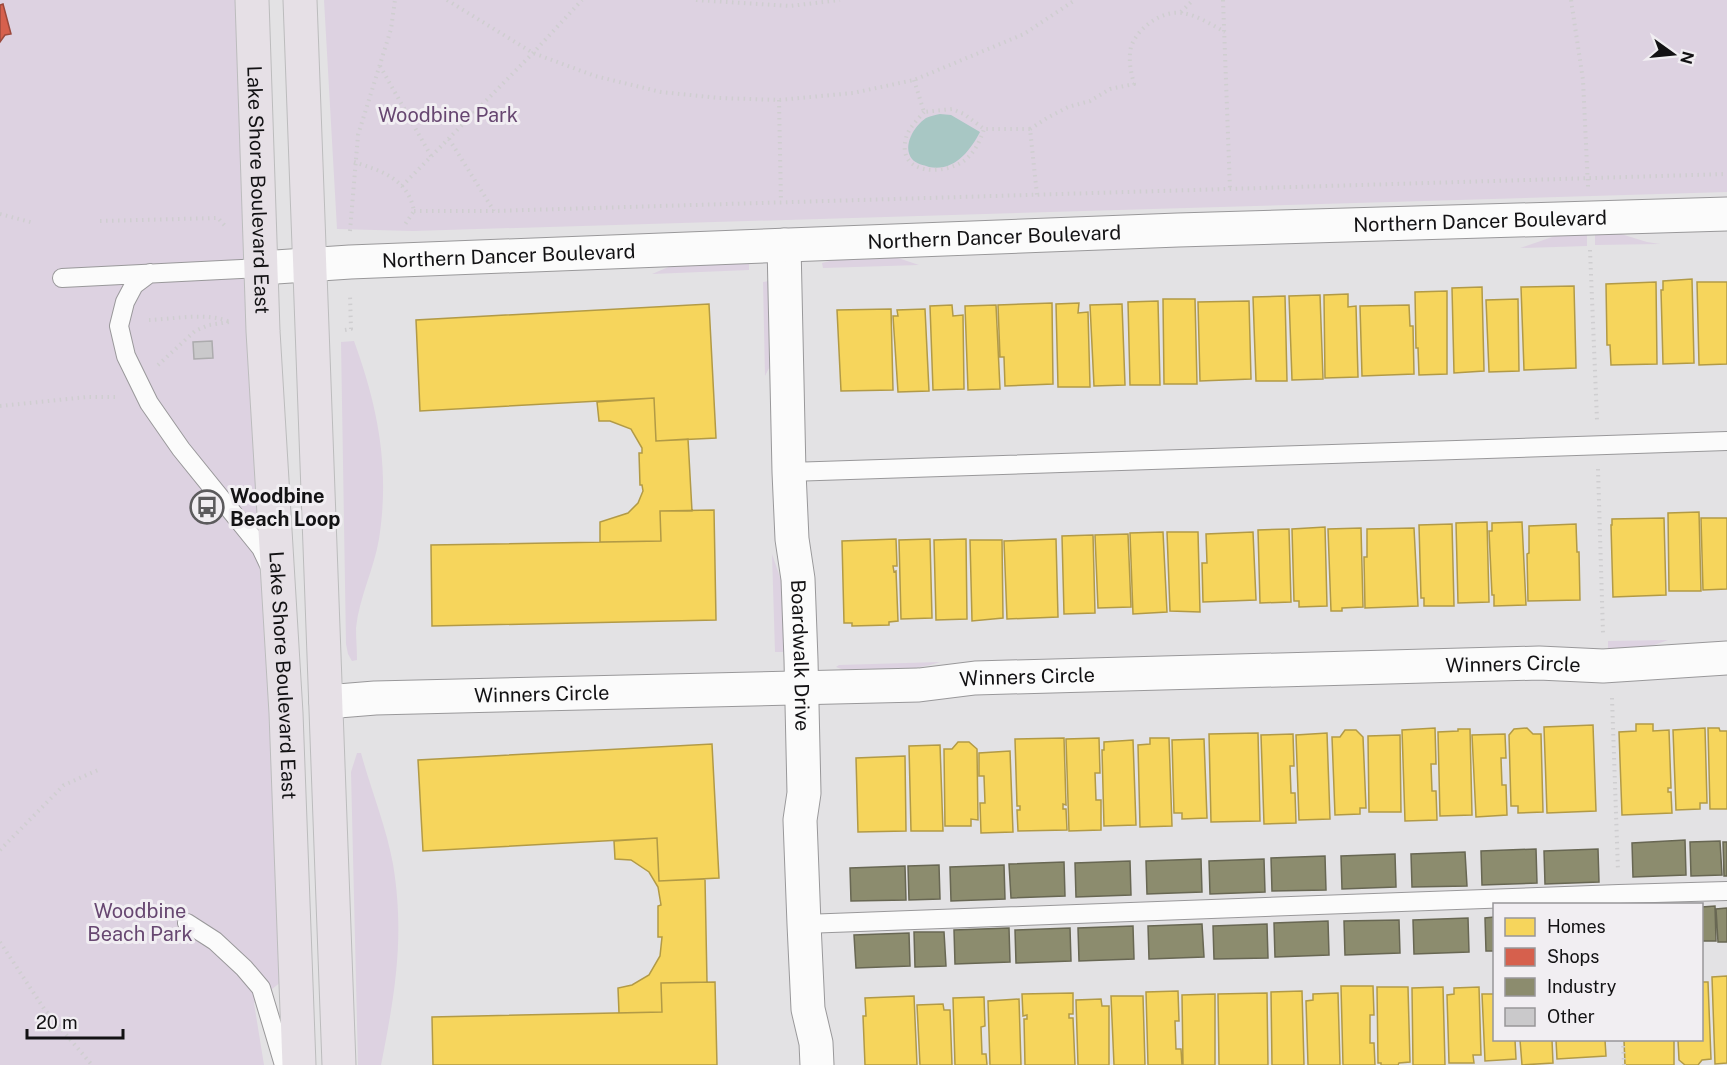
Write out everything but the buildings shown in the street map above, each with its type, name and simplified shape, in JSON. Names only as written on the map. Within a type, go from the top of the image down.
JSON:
[{"type":"highway","name":"Lake Shore Boulevard East","points":[[252,0],[263,331],[280,589],[299,1065]]},
{"type":"highway","name":"Lake Shore Boulevard East","points":[[300,0],[339,1065]]},
{"type":"street","name":"Northern Dancer Boulevard","points":[[261,268],[1190,230],[1727,214]]},
{"type":"street","name":"Boardwalk Drive","points":[[784,245],[789,472],[792,539],[798,579],[802,689],[804,793],[800,820],[804,924],[808,1009],[816,1043],[817,1065]]},
{"type":"street","name":"Winners Circle","points":[[326,702],[375,698],[919,685],[975,678],[1539,663],[1603,666],[1727,658]]},
{"type":"lane","points":[[62,278],[261,268]]},
{"type":"lane","points":[[150,273],[134,285],[125,302],[119,326],[126,356],[149,403],[181,449],[261,548],[280,589]]},
{"type":"lane","points":[[789,472],[1727,441]]},
{"type":"lane","points":[[804,924],[1727,891]]},
{"type":"lane","points":[[187,923],[214,941],[244,968],[261,988],[284,1065]]},
{"type":"path","points":[[350,225],[354,162],[364,111],[391,29],[395,0]]},
{"type":"path","points":[[447,0],[533,53],[595,76],[661,92],[719,98],[779,100],[853,93],[914,80],[1024,34],[1075,0]]},
{"type":"path","points":[[402,186],[582,0]]},
{"type":"path","points":[[696,0],[790,6],[840,0]]},
{"type":"path","points":[[984,129],[980,141],[964,161],[950,169],[924,170],[913,164],[905,147],[906,137],[924,112],[952,109],[964,114],[984,129],[1030,129],[1047,118],[1090,101],[1110,89],[1134,84],[1129,60],[1135,39],[1152,20],[1181,12],[1193,0]]},
{"type":"path","points":[[1223,0],[1230,189]]},
{"type":"path","points":[[1571,0],[1583,80],[1588,189]]},
{"type":"path","points":[[1181,12],[1225,32]]},
{"type":"path","points":[[379,66],[431,156]]},
{"type":"path","points":[[914,80],[924,112]]},
{"type":"path","points":[[779,100],[781,202]]},
{"type":"path","points":[[1030,129],[1037,195]]},
{"type":"path","points":[[449,140],[494,211]]},
{"type":"path","points":[[354,162],[386,173],[412,198],[414,211],[403,227]]},
{"type":"path","points":[[414,211],[494,211],[1727,174]]},
{"type":"path","points":[[0,214],[34,223]]},
{"type":"path","points":[[100,221],[218,218],[229,230]]},
{"type":"path","points":[[1589,241],[1598,444],[1603,666],[1611,683],[1619,894]]},
{"type":"path","points":[[350,298],[351,330]]},
{"type":"path","points":[[149,320],[224,319],[236,326]]},
{"type":"path","points":[[158,366],[195,332],[209,325],[230,322]]},
{"type":"path","points":[[0,406],[87,397],[123,397]]},
{"type":"path","points":[[0,850],[64,785],[98,770]]},
{"type":"path","points":[[0,942],[45,1010],[92,1065]]},
{"type":"path","points":[[1623,1041],[1624,1065]]},
{"type":"green space","name":"Woodbine Beach Park","points":[[0,0],[236,0],[269,665],[281,982],[254,1003],[264,1065],[0,1065]]},
{"type":"green space","name":"Woodbine Park","points":[[324,0],[1727,0],[1727,192],[413,231],[337,229]]},
{"type":"green space","points":[[1587,234],[1587,246],[1520,248],[1555,236]]},
{"type":"green space","points":[[1595,234],[1621,234],[1660,244],[1595,245]]},
{"type":"green space","points":[[895,257],[919,265],[823,268],[822,263],[833,260]]},
{"type":"green space","points":[[739,261],[749,264],[749,270],[652,274],[678,263]]},
{"type":"green space","points":[[769,281],[772,362],[765,376],[763,282]]},
{"type":"green space","points":[[354,341],[370,390],[380,438],[383,487],[379,539],[356,628],[357,660],[352,661],[346,644],[341,342]]},
{"type":"green space","points":[[772,554],[783,586],[785,644],[783,652],[775,652]]},
{"type":"green space","points":[[1668,640],[1646,648],[1608,652],[1608,641]]},
{"type":"green space","points":[[940,662],[917,668],[873,672],[859,672],[836,667],[839,665]]},
{"type":"green space","points":[[357,753],[361,753],[386,836],[397,891],[397,965],[381,1065],[358,1065],[351,772]]},
{"type":"water","points":[[940,114],[951,115],[980,132],[966,153],[953,163],[938,168],[929,167],[912,159],[909,154],[909,142],[914,131],[922,122],[928,117]]},
{"type":"place","name":"Woodbine Beach Loop","points":[[207,507]]}]
